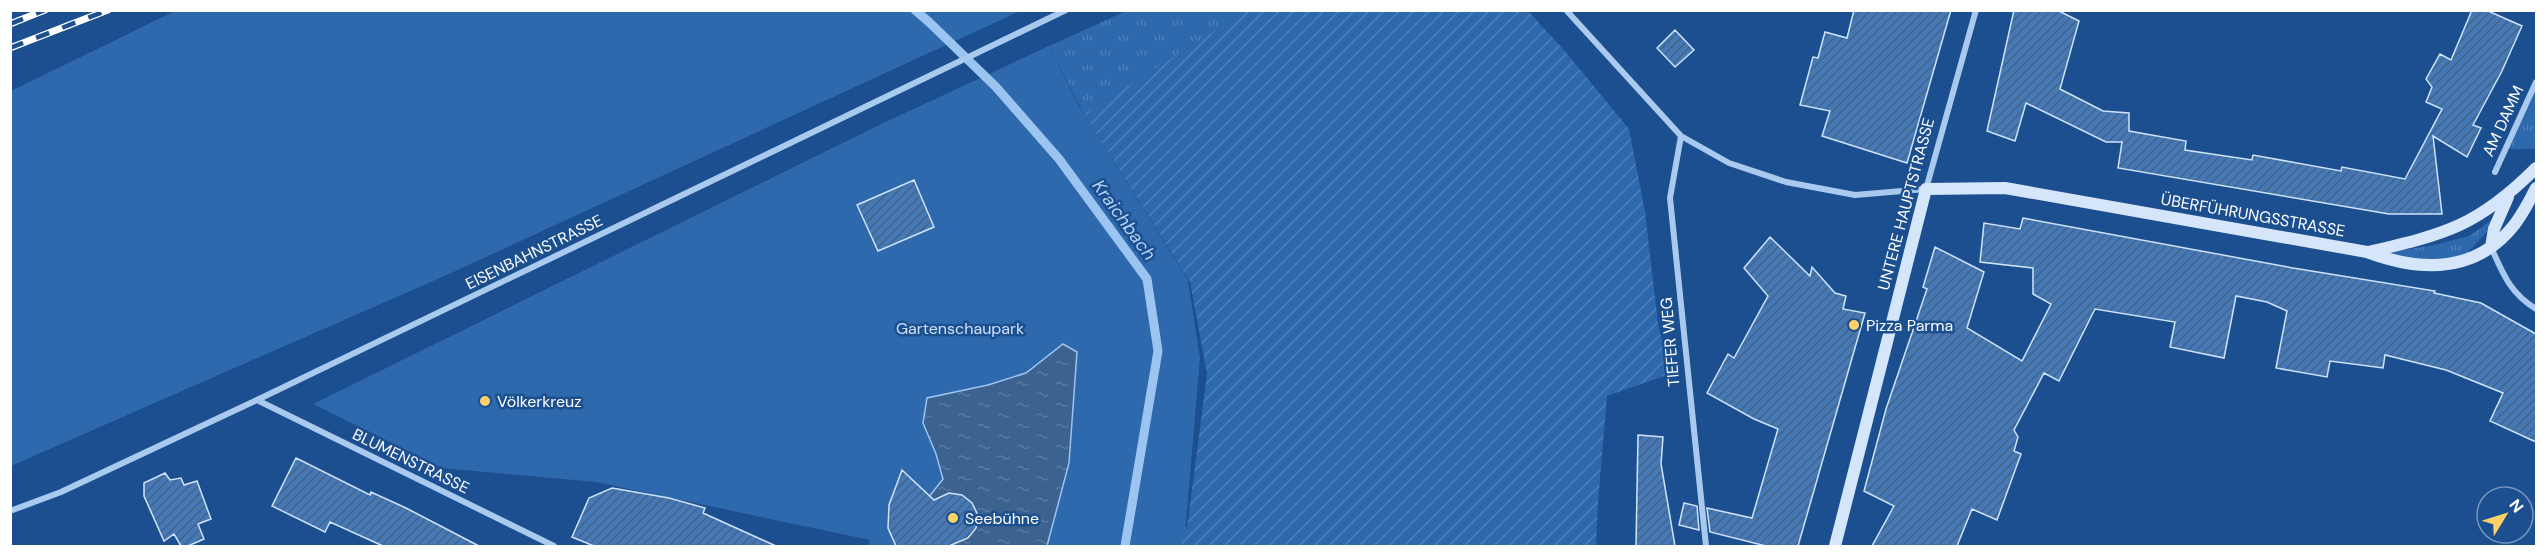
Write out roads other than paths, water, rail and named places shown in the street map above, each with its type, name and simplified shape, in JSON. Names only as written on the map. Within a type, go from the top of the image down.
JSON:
[{"type":"main road","points":[[2367,252],[2445,233],[2469,223],[2508,196],[2536,168]]},
{"type":"main road","name":"ÜBERFÜHRUNGSSTRASSE","points":[[1926,189],[2005,188],[2367,252],[2396,262],[2445,265],[2464,262],[2480,256],[2491,247],[2515,224],[2536,188]]},
{"type":"main road","name":"UNTERE HAUPTSTRASSE","points":[[1835,546],[1926,189]]},
{"type":"main road","points":[[2491,247],[2494,229],[2508,196]]},
{"type":"street","name":"EISENBAHNSTRASSE","points":[[10,511],[61,492],[257,400],[1066,10]]},
{"type":"street","points":[[1566,10],[1681,136],[1729,163],[1786,182],[1854,195],[1926,189]]},
{"type":"street","name":"UNTERE HAUPTSTRASSE","points":[[1926,189],[1976,10]]},
{"type":"street","name":"AM DAMM","points":[[2494,172],[2536,82]]},
{"type":"street","name":"TIEFER WEG","points":[[1681,136],[1670,198],[1706,546]]},
{"type":"street","points":[[2491,247],[2506,280],[2521,300],[2536,309]]},
{"type":"street","name":"BLUMENSTRASSE","points":[[257,400],[554,546]]},
{"type":"water","points":[[1063,344],[1077,352],[1069,463],[1047,546],[935,546],[930,542],[925,502],[943,479],[936,454],[923,423],[927,398],[988,385],[1026,373]]},
{"type":"waterway","name":"Kraichbach","points":[[915,10],[996,87],[1059,159],[1147,279],[1158,351],[1125,546]]},
{"type":"railway","points":[[10,24],[45,10]]},
{"type":"railway","points":[[10,48],[108,10]]},
{"type":"place","name":"Pizza Parma","points":[[1854,325]]},
{"type":"place","name":"Völkerkreuz","points":[[485,401]]},
{"type":"place","name":"Seebühne","points":[[953,518]]},
{"type":"park label","name":"Gartenschaupark","points":[[960,328]]}]
